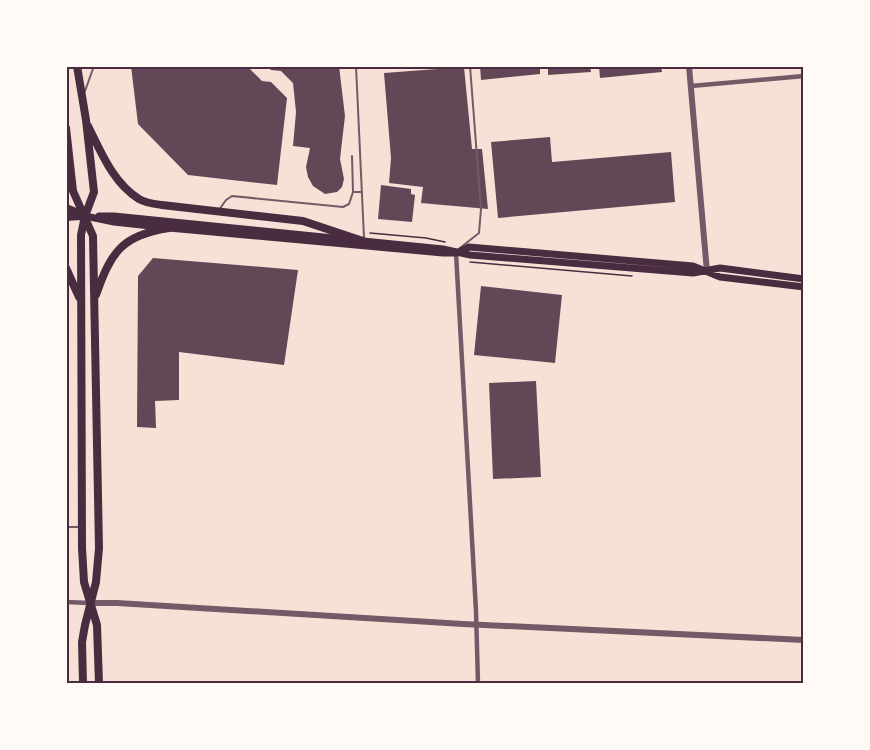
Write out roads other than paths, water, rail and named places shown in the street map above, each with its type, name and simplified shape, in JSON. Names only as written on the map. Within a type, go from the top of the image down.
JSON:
[{"type":"main road","points":[[77,66],[94,192],[81,235],[82,527],[84,582],[98,634],[99,684]]},
{"type":"main road","points":[[86,120],[110,168],[123,186],[140,201],[162,206],[303,221],[364,236],[456,253]]},
{"type":"main road","points":[[66,128],[73,191],[93,236],[99,548],[96,582],[82,642],[83,684]]},
{"type":"main road","points":[[66,208],[85,216],[114,222],[170,228],[443,253],[456,253],[469,247],[693,266],[720,277],[804,287]]},
{"type":"main road","points":[[66,217],[114,216],[364,236]]},
{"type":"main road","points":[[93,302],[105,268],[125,243],[149,231],[170,228]]},
{"type":"main road","points":[[66,268],[81,304]]},
{"type":"main road","points":[[706,272],[720,268],[804,279]]},
{"type":"street","points":[[689,66],[706,272]]},
{"type":"street","points":[[691,86],[804,76]]},
{"type":"street","points":[[456,253],[478,684]]},
{"type":"street","points":[[66,602],[804,640]]},
{"type":"lane","points":[[82,96],[94,66]]},
{"type":"lane","points":[[356,66],[364,236]]},
{"type":"lane","points":[[456,253],[479,232],[481,209],[470,66]]},
{"type":"lane","points":[[218,212],[226,200],[232,196],[343,207],[350,204],[353,192],[352,156]]},
{"type":"lane","points":[[353,192],[362,192]]},
{"type":"lane","points":[[66,527],[82,527]]}]
